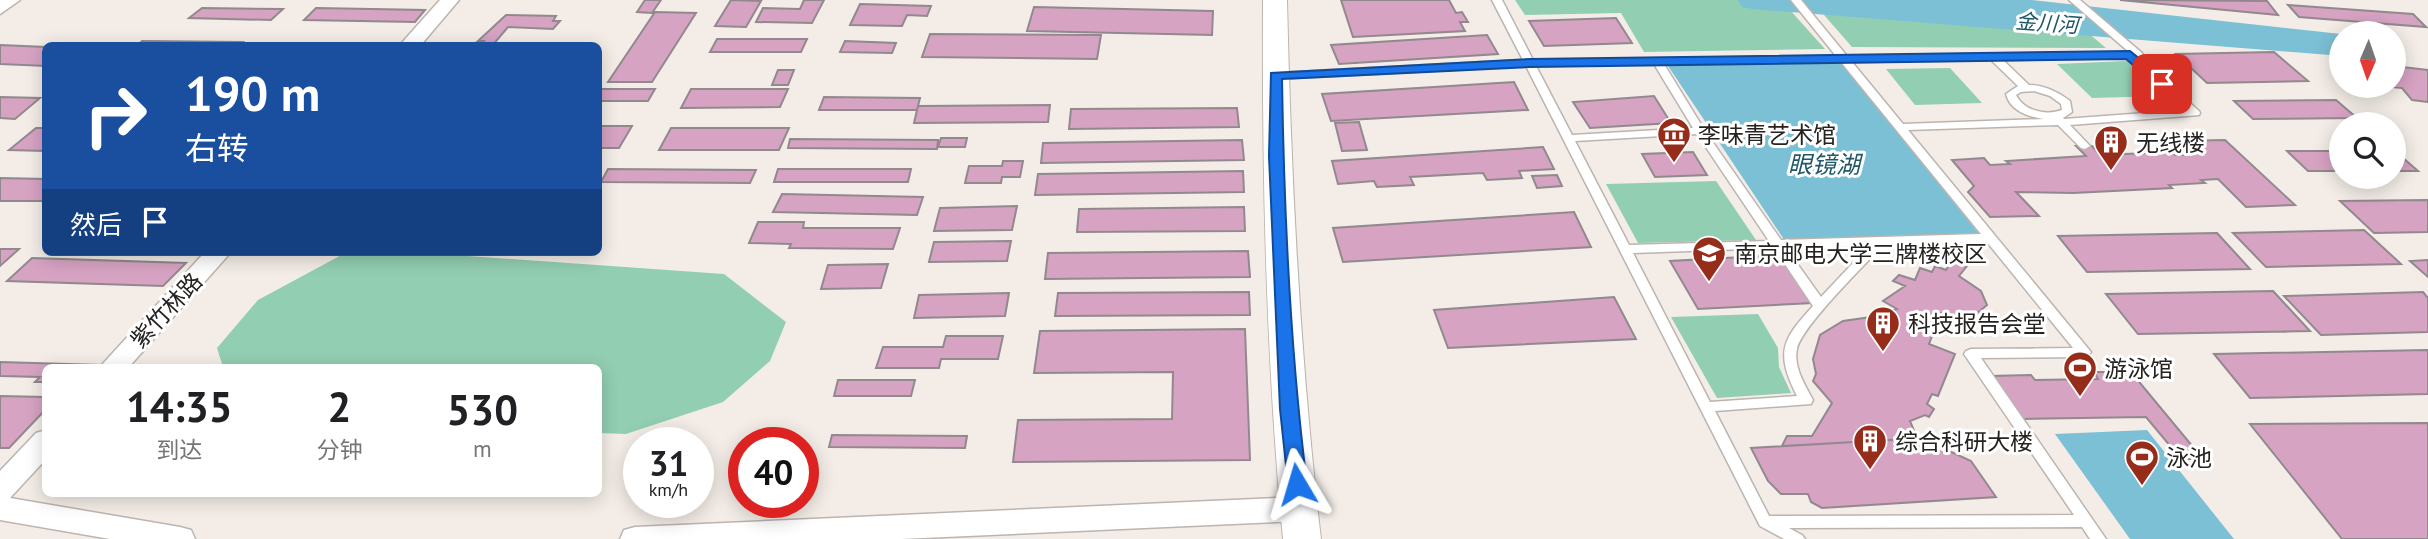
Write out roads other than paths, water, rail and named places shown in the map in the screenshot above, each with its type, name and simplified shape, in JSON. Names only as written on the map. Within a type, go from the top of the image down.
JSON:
[{"type":"street","points":[[0,8],[12,0]]},
{"type":"street","points":[[412,42],[450,0]]},
{"type":"street","points":[[635,539],[1301,524],[1289,409],[1276,156],[1276,0]]},
{"type":"street","name":"紫竹林路","points":[[116,364],[215,256]]},
{"type":"street","points":[[0,490],[42,444]]},
{"type":"street","points":[[0,508],[180,539]]},
{"type":"lane","points":[[1497,0],[1765,522],[1797,539]]},
{"type":"lane","points":[[1276,76],[1530,63],[2138,55],[2074,1]]},
{"type":"lane","points":[[1798,3],[2084,352],[1971,354],[2098,539]]},
{"type":"lane","points":[[1899,127],[2195,113],[2130,55]]},
{"type":"lane","points":[[1993,56],[2026,88]]},
{"type":"lane","points":[[1657,61],[1700,131],[1820,306]]},
{"type":"lane","points":[[2058,119],[2067,112],[2066,103],[2045,90],[2026,88],[2014,91],[2012,99],[2015,103],[2029,112],[2058,119],[2084,146]]},
{"type":"lane","points":[[1569,138],[1700,131]]},
{"type":"lane","points":[[1626,249],[1991,238]]},
{"type":"lane","points":[[1706,407],[1806,400],[1794,377],[1790,355],[1792,337],[1880,242]]},
{"type":"lane","points":[[1765,522],[2085,521]]},
{"type":"water","points":[[1867,0],[2032,0],[2329,33],[2329,44]]},
{"type":"water","name":"眼镜湖","points":[[1839,60],[1980,235],[1785,241],[1666,63]]},
{"type":"water","name":"泳池","points":[[2147,430],[2234,539],[2130,539],[2055,434]]},
{"type":"waterway","name":"金川河","points":[[1753,0],[2329,45]]},
{"type":"place","name":"李味青艺术馆","points":[[1674,164]]},
{"type":"place","name":"无线楼","points":[[2111,172]]},
{"type":"place","name":"南京邮电大学三牌楼校区","points":[[1709,283]]},
{"type":"place","name":"科技报告会堂","points":[[1883,353]]},
{"type":"place","name":"游泳馆","points":[[2080,398]]},
{"type":"place","name":"综合科研大楼","points":[[1870,471]]},
{"type":"place","name":"泳池","points":[[2142,487]]}]
